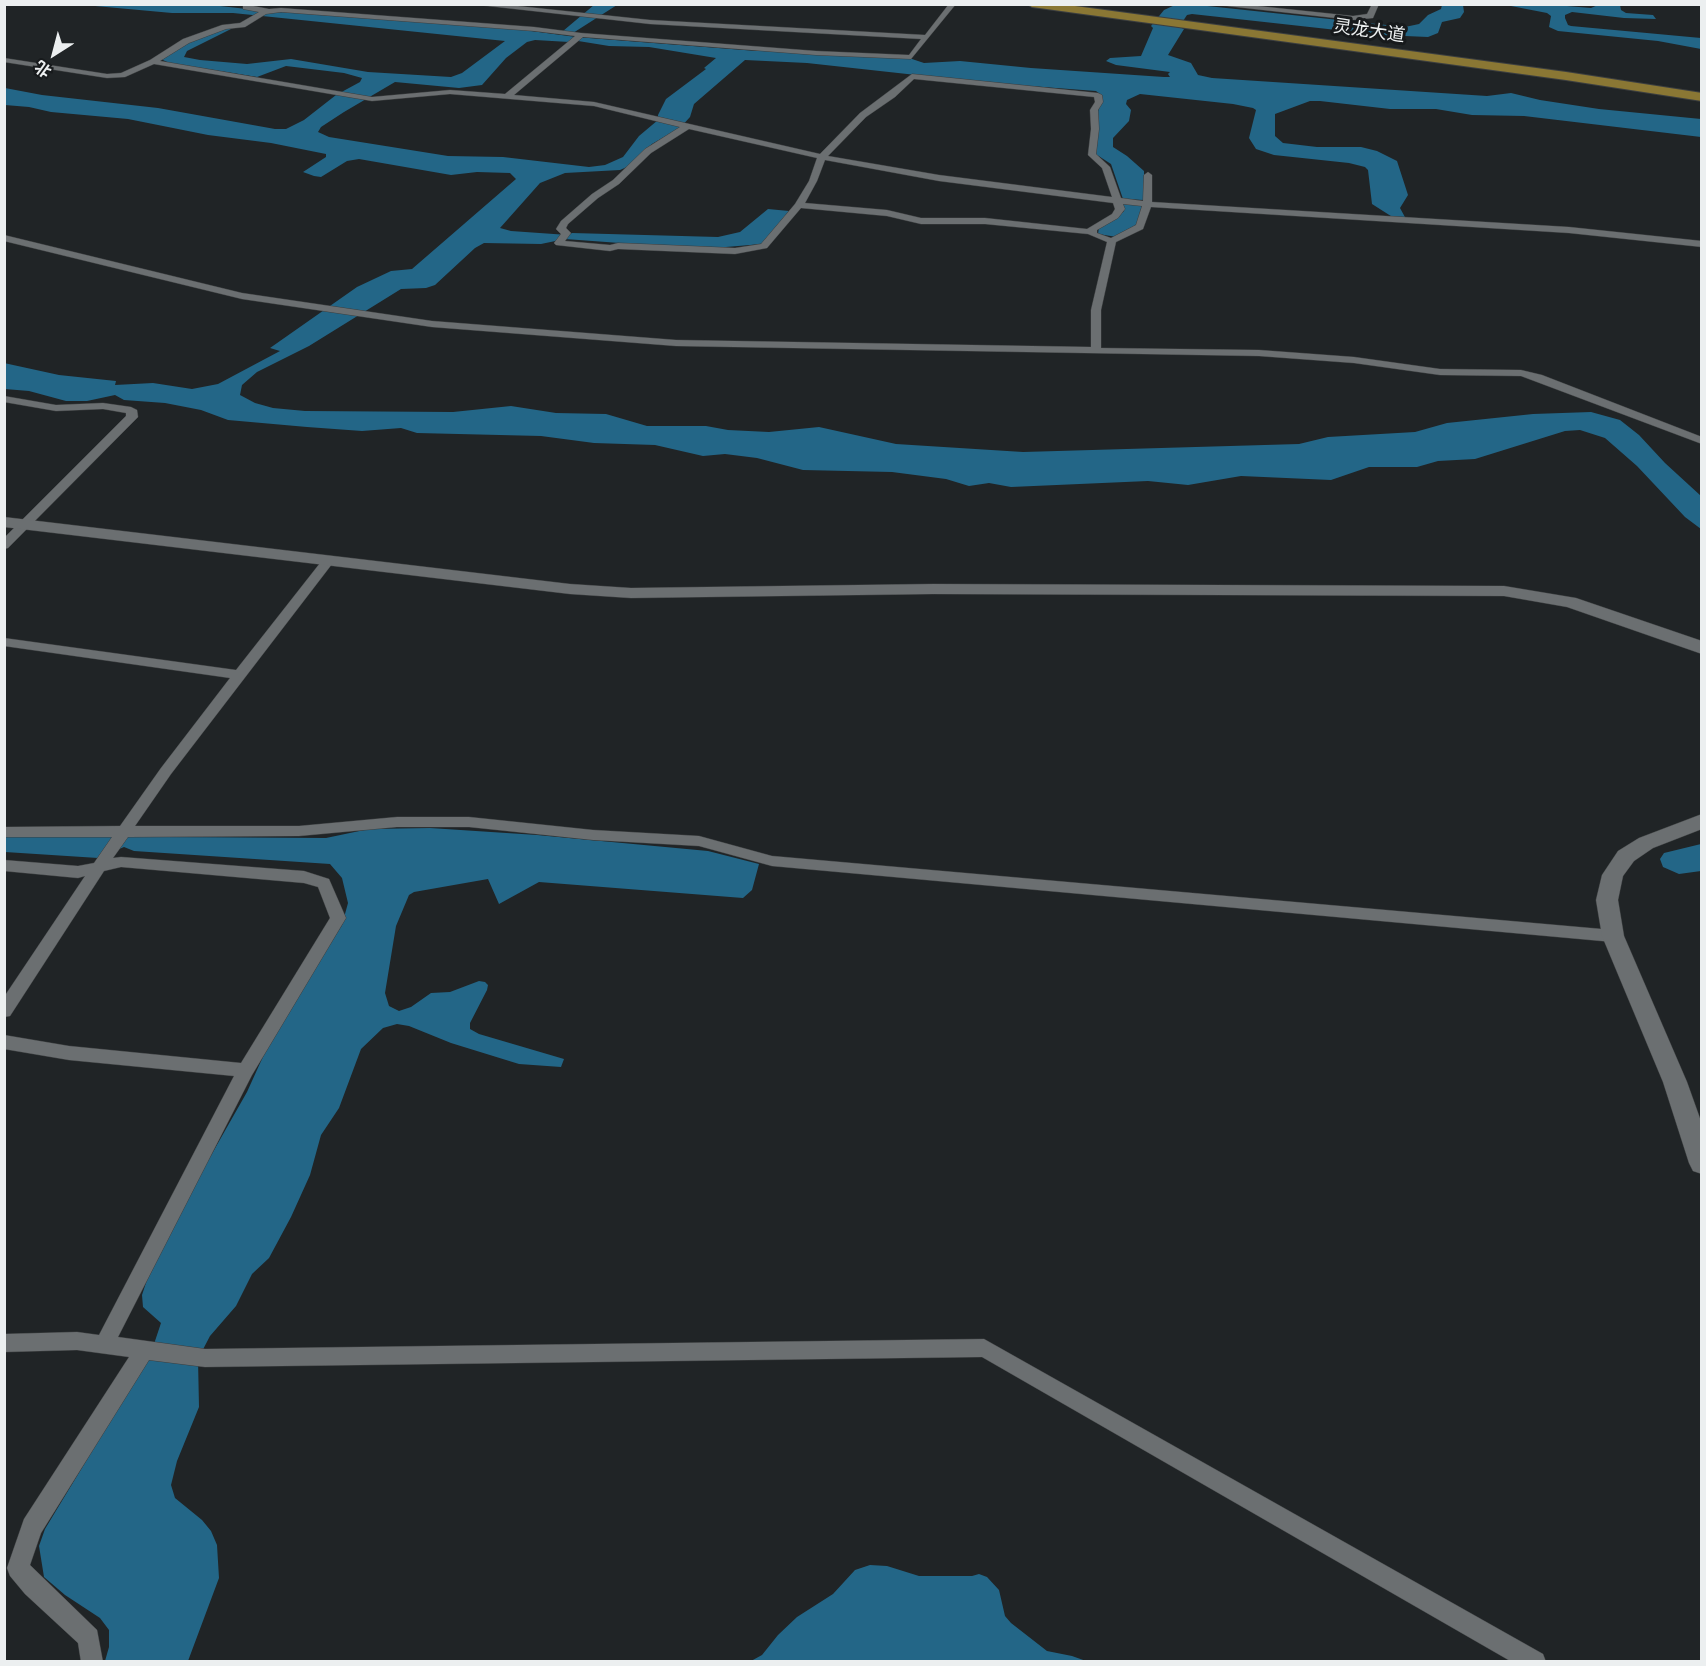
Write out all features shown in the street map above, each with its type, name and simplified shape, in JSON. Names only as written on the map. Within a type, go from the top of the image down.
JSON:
[{"type":"main road","name":"灵龙大道","points":[[1032,4],[1147,17],[1701,91]]},
{"type":"main road","name":"灵龙大道","points":[[1073,4],[1147,17]]},
{"type":"main road","name":"灵龙大道","points":[[1193,23],[1701,97]]},
{"type":"street","points":[[247,4],[246,7],[266,11],[281,10],[534,29],[578,38],[911,57],[953,4]]},
{"type":"street","points":[[473,4],[600,18],[925,37]]},
{"type":"street","points":[[1212,4],[1353,18],[1370,16],[1376,4]]},
{"type":"street","points":[[4,60],[110,76],[126,75],[153,62],[186,41],[225,27],[242,25],[266,11]]},
{"type":"street","points":[[508,96],[578,38]]},
{"type":"street","points":[[153,62],[372,99],[443,92],[594,104],[822,157],[957,181],[1118,201],[1569,230],[1701,244]]},
{"type":"street","points":[[686,125],[648,151],[616,182],[580,208],[562,225],[561,230],[566,233],[559,243],[610,248],[618,246],[747,250],[764,246],[799,205],[813,181],[822,157],[862,115],[892,95],[912,76],[1083,91],[1099,96],[1099,102],[1094,110],[1095,129],[1092,155],[1106,167],[1120,209],[1118,213],[1096,225],[1091,232]]},
{"type":"street","points":[[799,205],[887,213],[921,221],[985,221],[1091,232],[1112,241],[1140,227],[1147,204],[1148,175]]},
{"type":"street","points":[[4,238],[223,292],[313,308],[432,324],[676,343],[1283,354],[1354,360],[1440,372],[1527,374],[1701,441]]},
{"type":"street","points":[[1096,350],[1096,310],[1112,241]]},
{"type":"street","points":[[4,399],[56,408],[103,406],[131,410],[132,417],[4,545]]},
{"type":"street","points":[[4,522],[570,589],[631,593],[921,589],[1504,591],[1570,602],[1701,648]]},
{"type":"street","points":[[4,1011],[99,866],[126,831],[166,771],[328,561]]},
{"type":"street","points":[[4,642],[239,675]]},
{"type":"street","points":[[1701,821],[1646,843],[1626,856],[1618,865],[1608,891],[1607,910],[1614,936],[1675,1082],[1701,1163]]},
{"type":"street","points":[[6,835],[126,831],[299,831],[397,822],[469,822],[699,842],[772,861],[1614,936]]},
{"type":"street","points":[[4,865],[78,872],[99,866],[132,862],[304,878],[324,883],[338,918],[246,1070],[104,1344]]},
{"type":"street","points":[[4,1042],[69,1053],[246,1070]]},
{"type":"street","points":[[4,1343],[77,1341],[205,1358],[984,1348],[1535,1662]]},
{"type":"street","points":[[92,1662],[89,1638],[33,1586],[18,1568],[32,1527],[145,1349]]},
{"type":"water","points":[[84,5],[211,5],[757,51],[760,48],[909,58],[924,63],[960,61],[1170,77],[1168,74],[1170,72],[1116,65],[1106,61],[1110,58],[1141,56],[1153,28],[1151,26],[1164,10],[1175,5],[1198,5],[1405,27],[1419,24],[1428,15],[1441,9],[1442,5],[1463,5],[1464,12],[1460,18],[1442,22],[1438,33],[1428,37],[1382,35],[1192,14],[1187,15],[1179,27],[1184,29],[1168,55],[1191,63],[1198,75],[1212,78],[1487,96],[1511,93],[1599,109],[1701,119],[1701,137],[1524,116],[1472,115],[1436,109],[1390,109],[1320,101],[1310,101],[1275,114],[1275,136],[1283,143],[1317,147],[1361,147],[1377,151],[1397,161],[1408,195],[1400,208],[1406,219],[1394,218],[1372,204],[1368,170],[1365,167],[1349,163],[1274,155],[1256,149],[1249,138],[1256,110],[1253,108],[1140,94],[1127,100],[1126,104],[1131,110],[1129,121],[1113,138],[1113,147],[1144,171],[1144,200],[1123,199],[1111,164],[1094,153],[1101,102],[1101,95],[1096,91],[989,83],[807,63],[745,60],[694,104],[690,117],[680,128],[652,144],[629,166],[620,170],[565,173],[540,183],[500,228],[511,231],[568,235],[572,233],[718,237],[740,232],[768,209],[789,211],[762,244],[702,249],[565,239],[541,244],[484,243],[475,248],[435,285],[426,288],[401,289],[309,346],[257,372],[242,385],[240,395],[255,403],[273,408],[305,411],[453,412],[511,406],[556,413],[606,414],[647,426],[706,426],[728,430],[769,432],[819,427],[896,444],[1023,452],[1299,444],[1328,437],[1415,432],[1447,423],[1533,414],[1591,412],[1620,420],[1639,435],[1701,496],[1701,529],[1685,517],[1637,466],[1605,438],[1580,430],[1565,431],[1475,459],[1438,461],[1417,467],[1369,467],[1331,480],[1241,476],[1188,485],[1148,481],[1011,487],[989,483],[969,486],[946,479],[892,472],[803,470],[757,458],[725,454],[703,456],[655,445],[594,443],[541,436],[417,433],[401,428],[362,431],[307,427],[228,420],[201,410],[165,403],[124,400],[115,395],[87,401],[66,401],[29,391],[5,389],[4,363],[59,375],[116,381],[115,385],[153,383],[192,389],[218,384],[280,351],[270,348],[357,287],[391,271],[412,269],[516,179],[510,173],[477,172],[451,175],[359,159],[347,161],[321,177],[314,176],[303,172],[326,157],[326,154],[271,143],[208,135],[128,119],[5,105],[5,88],[42,95],[158,108],[286,129],[304,120],[336,95],[360,82],[362,78],[344,73],[286,66],[257,77],[169,63],[161,59],[188,43],[223,29],[233,28],[187,51],[184,57],[247,64],[291,59],[368,72],[451,77],[462,73],[505,41],[233,13],[172,13]],"holes":[[[535,40],[569,42],[572,40],[609,46],[649,47],[716,58],[704,68],[706,69],[666,99],[658,120],[639,136],[623,157],[605,165],[589,167],[503,157],[448,156],[329,137],[318,132],[321,127],[344,112],[395,82],[459,88],[482,85],[506,58],[527,42]]]},
{"type":"water","points":[[594,5],[617,5],[573,33],[563,31]]},
{"type":"water","points":[[1479,5],[1555,5],[1591,8],[1598,5],[1620,5],[1621,10],[1626,13],[1653,15],[1656,19],[1572,12],[1565,15],[1565,18],[1571,26],[1701,38],[1701,49],[1658,41],[1558,31],[1549,27],[1551,16],[1547,13],[1511,6]]},
{"type":"water","points":[[1123,204],[1142,205],[1137,225],[1117,237],[1098,234],[1099,227],[1124,211]]},
{"type":"water","points":[[430,828],[537,835],[708,851],[759,864],[752,890],[743,898],[539,882],[499,904],[488,879],[414,892],[409,895],[396,926],[385,993],[389,1006],[399,1011],[411,1007],[431,993],[450,992],[479,981],[485,982],[488,985],[487,990],[470,1023],[470,1029],[479,1034],[564,1059],[561,1067],[519,1064],[451,1043],[409,1026],[397,1024],[383,1028],[361,1049],[339,1108],[321,1135],[310,1175],[291,1217],[269,1258],[252,1274],[236,1306],[210,1336],[198,1359],[199,1407],[177,1461],[171,1485],[175,1498],[202,1520],[211,1531],[217,1545],[219,1578],[188,1661],[105,1661],[109,1647],[109,1630],[100,1618],[65,1595],[44,1577],[39,1546],[45,1529],[151,1353],[161,1323],[143,1307],[142,1295],[156,1252],[247,1092],[271,1039],[342,925],[348,903],[342,878],[330,864],[134,851],[124,847],[98,858],[5,852],[4,836],[326,838],[369,829]]},
{"type":"water","points":[[1701,844],[1701,871],[1679,874],[1663,867],[1660,859],[1664,853]]},
{"type":"water","points":[[870,1565],[887,1566],[919,1576],[979,1574],[987,1577],[999,1590],[1005,1616],[1011,1623],[1047,1651],[1086,1661],[751,1661],[762,1655],[797,1617],[833,1594],[855,1570]]}]
